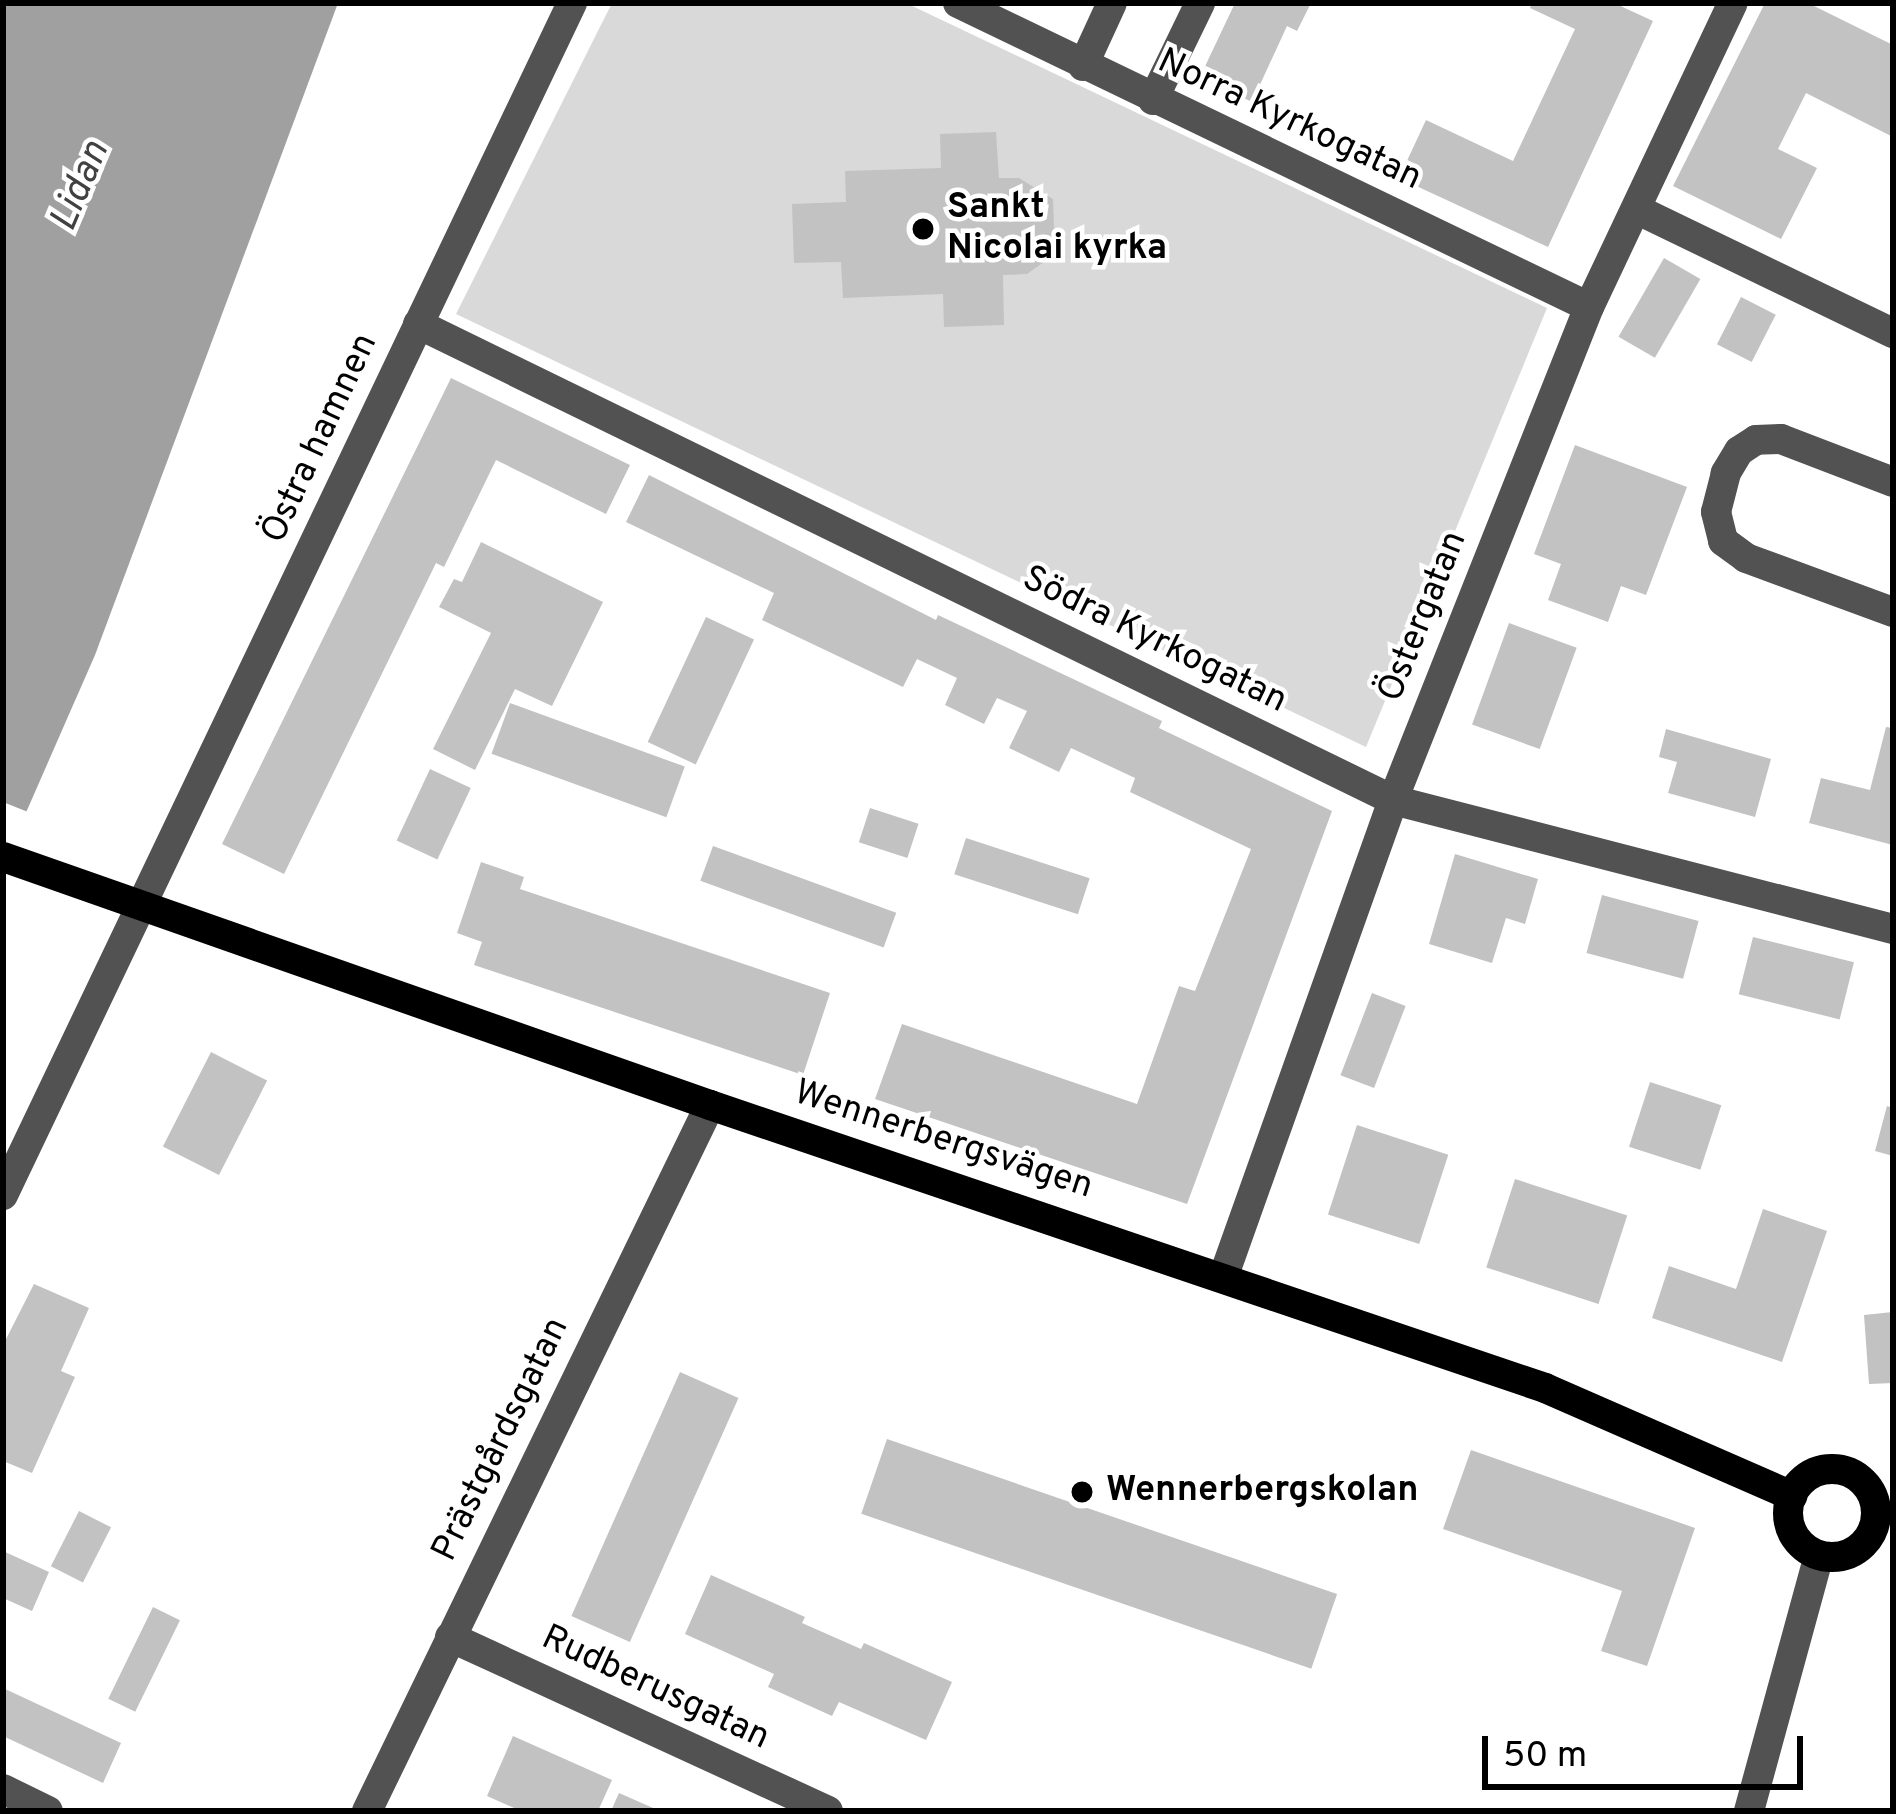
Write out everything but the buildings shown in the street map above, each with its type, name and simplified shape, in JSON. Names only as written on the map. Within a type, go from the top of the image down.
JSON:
[{"type":"main road","name":"Wennerbergsvägen","points":[[3,857],[710,1106],[1224,1275],[1545,1388],[1792,1496]]},
{"type":"main road","points":[[1838,1469],[1866,1485],[1885,1517],[1857,1550],[1839,1557],[1819,1555],[1801,1544],[1790,1526],[1792,1496],[1815,1472],[1838,1469]]},
{"type":"street","name":"Östra hamnen","points":[[3,1195],[572,3]]},
{"type":"street","name":"Norra Kyrkogatan","points":[[958,3],[1589,307]]},
{"type":"street","points":[[1083,66],[1112,3]]},
{"type":"street","points":[[1153,100],[1201,3]]},
{"type":"street","name":"Östergatan","points":[[1224,1275],[1393,800],[1589,307],[1732,3]]},
{"type":"street","points":[[1636,208],[1893,333]]},
{"type":"street","name":"Södra Kyrkogatan","points":[[418,324],[1393,800],[1893,929]]},
{"type":"street","points":[[1893,482],[1781,439],[1756,440],[1739,451],[1726,472],[1716,512],[1724,542],[1745,558],[1893,612]]},
{"type":"street","name":"Prästgårdsgatan","points":[[368,1811],[710,1106]]},
{"type":"street","points":[[1750,1811],[1819,1555]]},
{"type":"street","name":"Rudberusgatan","points":[[449,1637],[829,1811]]},
{"type":"street","points":[[3,1789],[48,1811]]},
{"type":"shaded area","points":[[612,3],[906,3],[1547,308],[1366,747],[456,314]]},
{"type":"water","name":"Lidan","points":[[3,3],[338,3],[95,655],[3,865]]},
{"type":"pier","points":[[3,802],[33,814],[3,871]]},
{"type":"place","name":"Sankt Nicolai kyrka","points":[[923,229]]},
{"type":"place","name":"Wennerbergskolan","points":[[1082,1492]]}]
